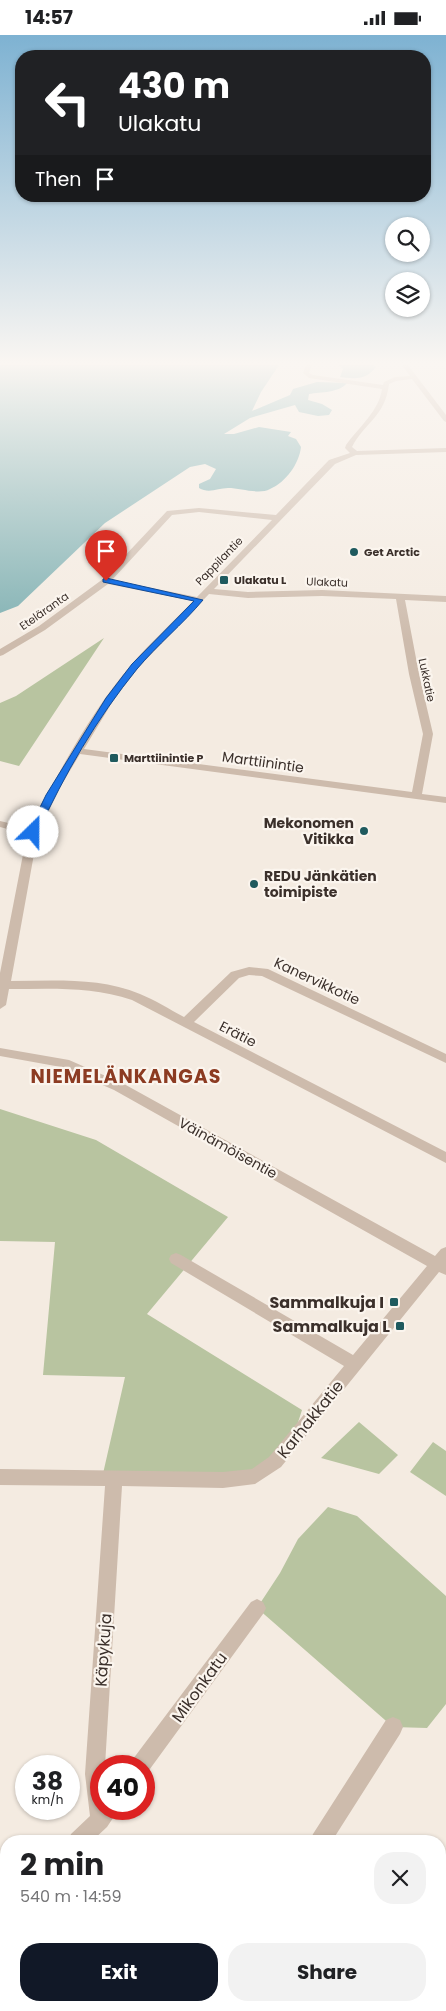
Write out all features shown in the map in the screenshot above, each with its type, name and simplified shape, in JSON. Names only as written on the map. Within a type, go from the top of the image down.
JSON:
[{"type":"street","name":"Pappilantie","points":[[0,1005],[33,832],[50,795],[77,751],[120,684],[135,666],[332,463],[342,457]]},
{"type":"street","name":"Eteläranta","points":[[0,653],[42,629],[106,581],[170,513],[199,510],[279,519]]},
{"type":"street","points":[[106,581],[199,600]]},
{"type":"street","name":"Ulakatu","points":[[207,591],[248,595],[322,593],[446,599]]},
{"type":"street","name":"Lukkatie","points":[[400,597],[414,674],[428,734],[416,796]]},
{"type":"street","name":"Marttiinintie","points":[[77,751],[446,800]]},
{"type":"street","points":[[0,824],[33,832]]},
{"type":"street","name":"Kanervikkotie","points":[[185,1023],[235,975],[249,971],[264,972],[446,1059]]},
{"type":"street","name":"Erätie","points":[[4,985],[120,990],[446,1158]]},
{"type":"street","name":"Väinämöisentie","points":[[0,1052],[64,1063],[119,1087],[443,1262]]},
{"type":"street","points":[[176,1259],[354,1364]]},
{"type":"street","name":"Karhakkatie","points":[[0,1477],[223,1480],[255,1475],[275,1463],[354,1364],[443,1262]]},
{"type":"street","name":"Käpykuja","points":[[97,1755],[114,1479]]},
{"type":"street","name":"Mikonkatu","points":[[148,1755],[257,1607]]},
{"type":"street","points":[[324,1835],[392,1727]]},
{"type":"street","points":[[84,1835],[99,1820]]},
{"type":"green space","points":[[104,638],[19,766],[0,761],[0,703],[16,696]]},
{"type":"green space","points":[[0,1109],[96,1140],[228,1217],[147,1314],[302,1410],[292,1441],[255,1476],[102,1478],[125,1377],[43,1375],[55,1242],[0,1241]]},
{"type":"green space","points":[[359,1422],[398,1455],[379,1474],[321,1458]]},
{"type":"green space","points":[[433,1442],[446,1451],[446,1496],[410,1472]]},
{"type":"green space","points":[[328,1507],[357,1516],[446,1596],[446,1704],[427,1728],[393,1727],[257,1608],[280,1573],[298,1539]]},
{"type":"water","points":[[0,457],[299,457],[291,472],[276,486],[266,491],[228,488],[206,491],[199,488],[199,484],[210,479],[216,469],[205,464],[190,467],[105,523],[18,606],[0,613]]},
{"type":"place","name":"Get Arctic","points":[[354,552]]},
{"type":"place","name":"Ulakatu L","points":[[224,580]]},
{"type":"place","name":"Marttiinintie P","points":[[114,758]]},
{"type":"place","name":"Mekonomen Vitikka","points":[[364,831]]},
{"type":"place","name":"REDU Jänkätien toimipiste","points":[[254,884]]},
{"type":"place","name":"Sammalkuja I","points":[[394,1302]]},
{"type":"place","name":"Sammalkuja L","points":[[400,1326]]},
{"type":"district","name":"NIEMELÄNKANGAS","points":[[126,1076]]},
{"type":"route","points":[[33,832],[50,795],[120,684],[199,600],[106,581]]}]
